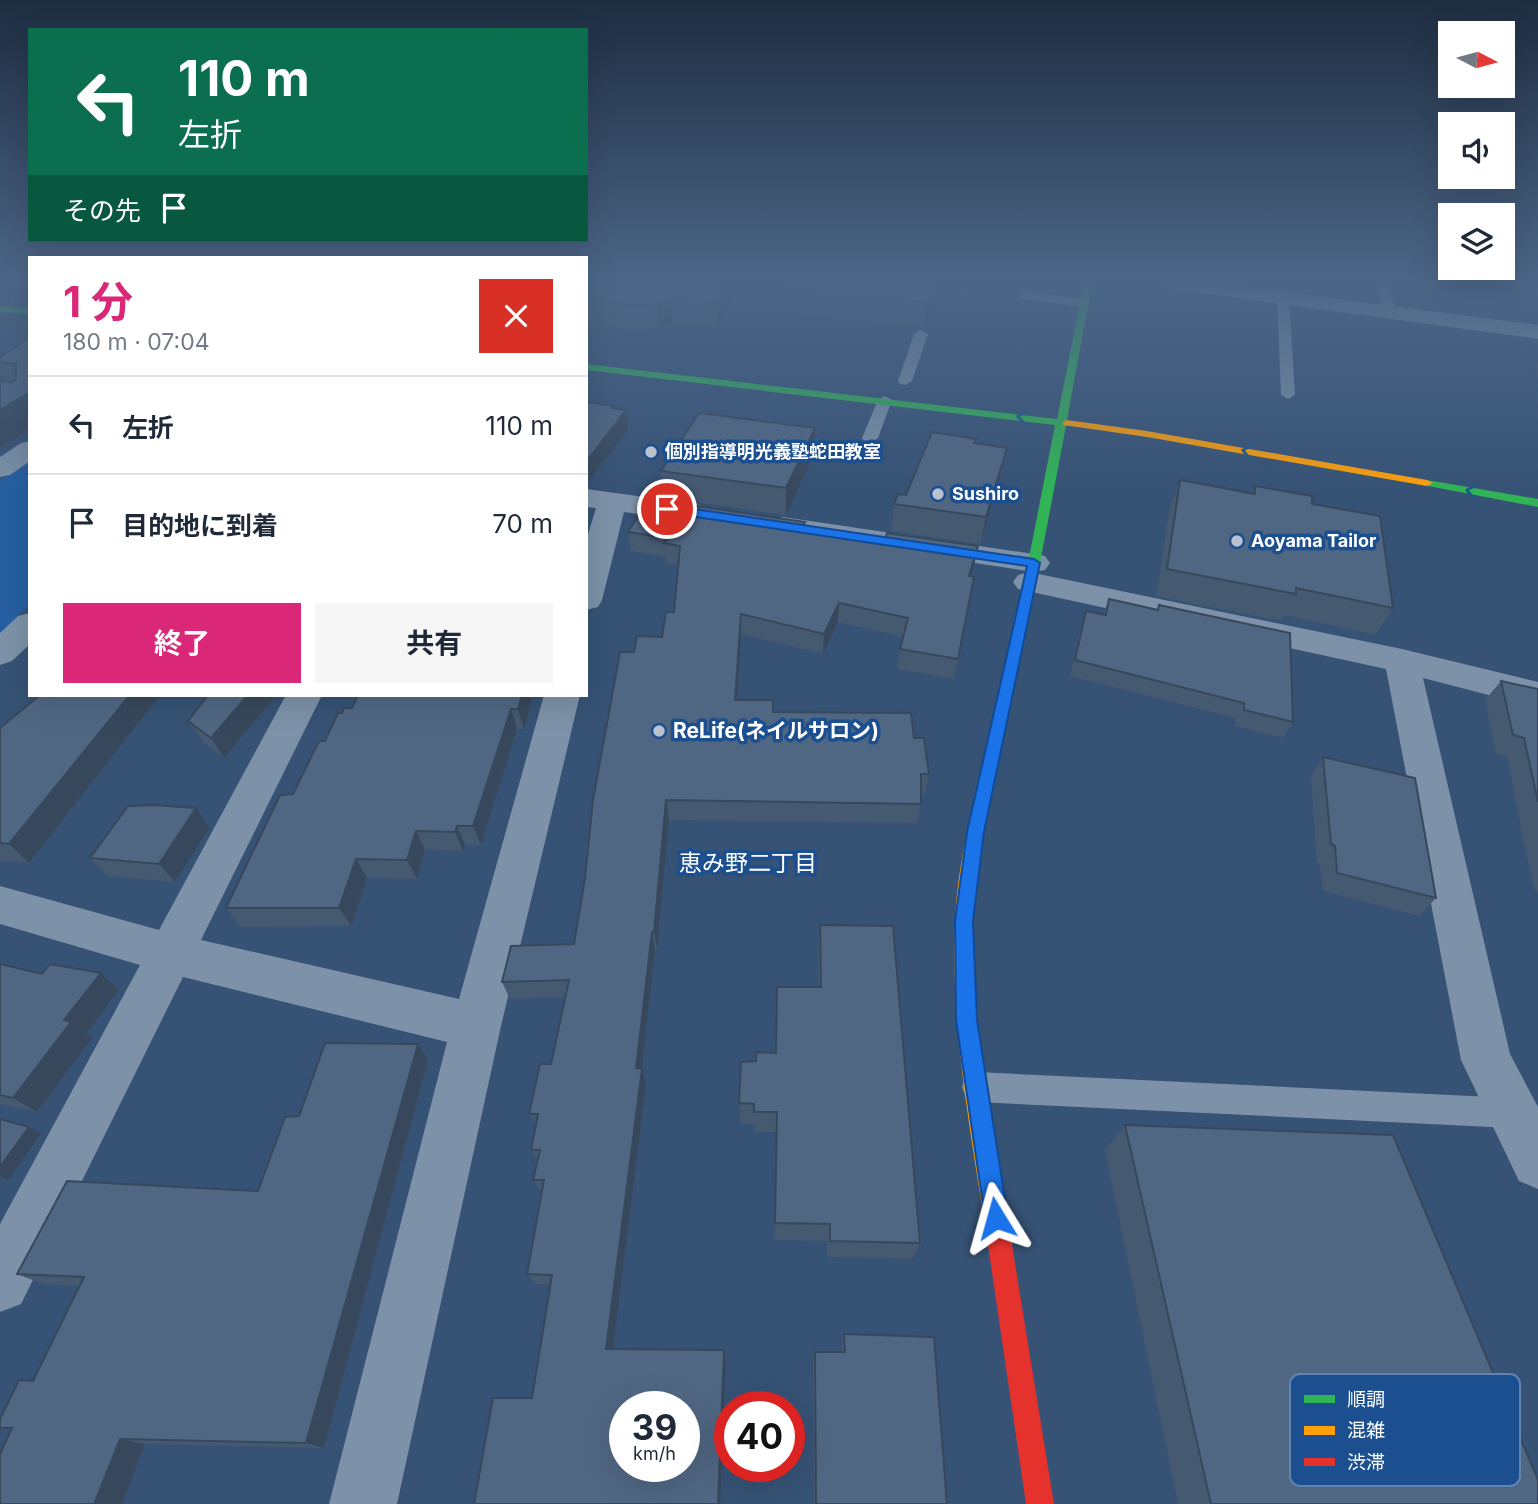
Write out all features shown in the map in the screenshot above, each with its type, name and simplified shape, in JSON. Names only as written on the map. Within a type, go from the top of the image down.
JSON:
[{"type":"street","points":[[1040,1504],[967,1020],[964,921],[975,832],[1032,573],[1075,353]]},
{"type":"street","points":[[588,367],[885,400],[1147,433],[1538,503]]},
{"type":"street","points":[[0,469],[28,450]]},
{"type":"street","points":[[588,585],[599,500],[735,519],[1032,573],[1538,695]]},
{"type":"street","points":[[0,653],[28,626]]},
{"type":"street","points":[[1402,661],[1486,1060],[1511,1114],[1538,1162]]},
{"type":"street","points":[[0,1283],[303,697]]},
{"type":"street","points":[[363,1504],[476,1026],[561,697]]},
{"type":"street","points":[[0,905],[169,953],[476,1026]]},
{"type":"lane","points":[[905,381],[914,353]]},
{"type":"lane","points":[[1286,353],[1288,395]]},
{"type":"lane","points":[[870,439],[885,400]]},
{"type":"lane","points":[[977,1087],[1511,1114]]},
{"type":"shaded area","points":[[28,462],[28,606],[0,633],[0,480]]},
{"type":"building","points":[[6,353],[28,353],[28,393],[0,410],[0,381],[13,382],[16,379],[16,364],[0,362],[0,357]]},
{"type":"building","points":[[588,402],[626,410],[588,459]]},
{"type":"building","points":[[699,413],[815,428],[786,488],[661,471]]},
{"type":"building","points":[[932,432],[976,439],[974,443],[1007,448],[986,517],[894,504],[898,494],[906,495]]},
{"type":"building","points":[[1180,480],[1255,494],[1255,486],[1312,496],[1312,504],[1380,516],[1393,608],[1296,588],[1296,594],[1167,569]]},
{"type":"building","points":[[649,499],[805,522],[802,527],[883,544],[887,533],[978,546],[969,576],[974,577],[958,659],[900,649],[908,618],[839,603],[824,634],[741,614],[735,700],[773,700],[773,712],[911,713],[914,738],[924,738],[929,774],[921,774],[921,804],[666,800],[654,932],[636,1068],[642,1069],[606,1349],[724,1350],[722,1391],[714,1391],[714,1482],[719,1482],[718,1504],[474,1504],[493,1398],[532,1398],[552,1275],[527,1274],[544,1180],[533,1180],[540,1150],[531,1150],[538,1114],[529,1114],[540,1064],[551,1064],[569,980],[502,982],[511,946],[574,944],[585,878],[593,800],[620,652],[634,652],[637,636],[662,637],[666,612],[674,612],[680,546],[664,543],[668,538],[628,532]]},
{"type":"building","points":[[1109,599],[1158,610],[1159,605],[1290,633],[1293,722],[1244,710],[1244,703],[1075,660],[1086,611],[1106,615]]},
{"type":"building","points":[[1501,681],[1538,689],[1538,802],[1524,738],[1513,735]]},
{"type":"building","points":[[38,697],[128,697],[9,844],[0,843],[0,728]]},
{"type":"building","points":[[206,697],[246,697],[211,738],[188,721]]},
{"type":"building","points":[[357,697],[521,697],[518,709],[511,709],[473,826],[457,826],[455,832],[416,831],[407,860],[356,859],[339,908],[226,908],[280,795],[293,794],[319,741],[325,741],[338,713],[342,713],[344,708],[352,708]]},
{"type":"building","points":[[1323,757],[1415,778],[1436,898],[1337,873],[1335,846],[1331,844]]},
{"type":"building","points":[[128,806],[196,808],[159,864],[90,858]]},
{"type":"building","points":[[820,925],[893,926],[920,1243],[830,1241],[830,1224],[775,1223],[777,1112],[754,1112],[754,1104],[739,1103],[741,1062],[756,1061],[756,1052],[776,1053],[777,987],[821,987]]},
{"type":"building","points":[[0,964],[42,974],[50,964],[101,973],[64,1020],[71,1022],[13,1098],[0,1095]]},
{"type":"building","points":[[325,1043],[418,1044],[306,1443],[120,1439],[94,1504],[0,1504],[0,1454],[12,1428],[0,1428],[0,1419],[19,1380],[33,1381],[84,1277],[17,1274],[67,1181],[258,1191],[285,1117],[299,1116]]},
{"type":"building","points":[[0,1119],[29,1127],[0,1167]]},
{"type":"building","points":[[1125,1125],[1393,1135],[1493,1374],[1290,1374],[1290,1486],[1520,1486],[1520,1437],[1538,1480],[1538,1504],[1211,1504]]},
{"type":"building","points":[[844,1334],[934,1337],[947,1504],[816,1504],[815,1352],[845,1352]]},
{"type":"traffic: fast","points":[[988,774],[1034,563],[1074,353]]},
{"type":"traffic: fast","points":[[588,367],[1067,423]]},
{"type":"traffic: fast","points":[[1427,483],[1538,503]]},
{"type":"traffic: slow","points":[[1067,423],[1147,434],[1427,483]]},
{"type":"traffic: slow","points":[[988,774],[967,884],[963,962],[974,1084],[1000,1245]]},
{"type":"traffic: jam","points":[[1000,1245],[1040,1504]]},
{"type":"place","name":"個別指導明光義塾蛇田教室","points":[[651,452]]},
{"type":"place","name":"Sushiro","points":[[938,494]]},
{"type":"place","name":"Aoyama Tailor","points":[[1237,541]]},
{"type":"place","name":"ReLife(ネイルサロン)","points":[[659,731]]},
{"type":"district","name":"恵み野二丁目","points":[[748,863]]},
{"type":"route","points":[[667,509],[1034,563],[975,832],[964,921],[967,1020],[996,1218]]}]
